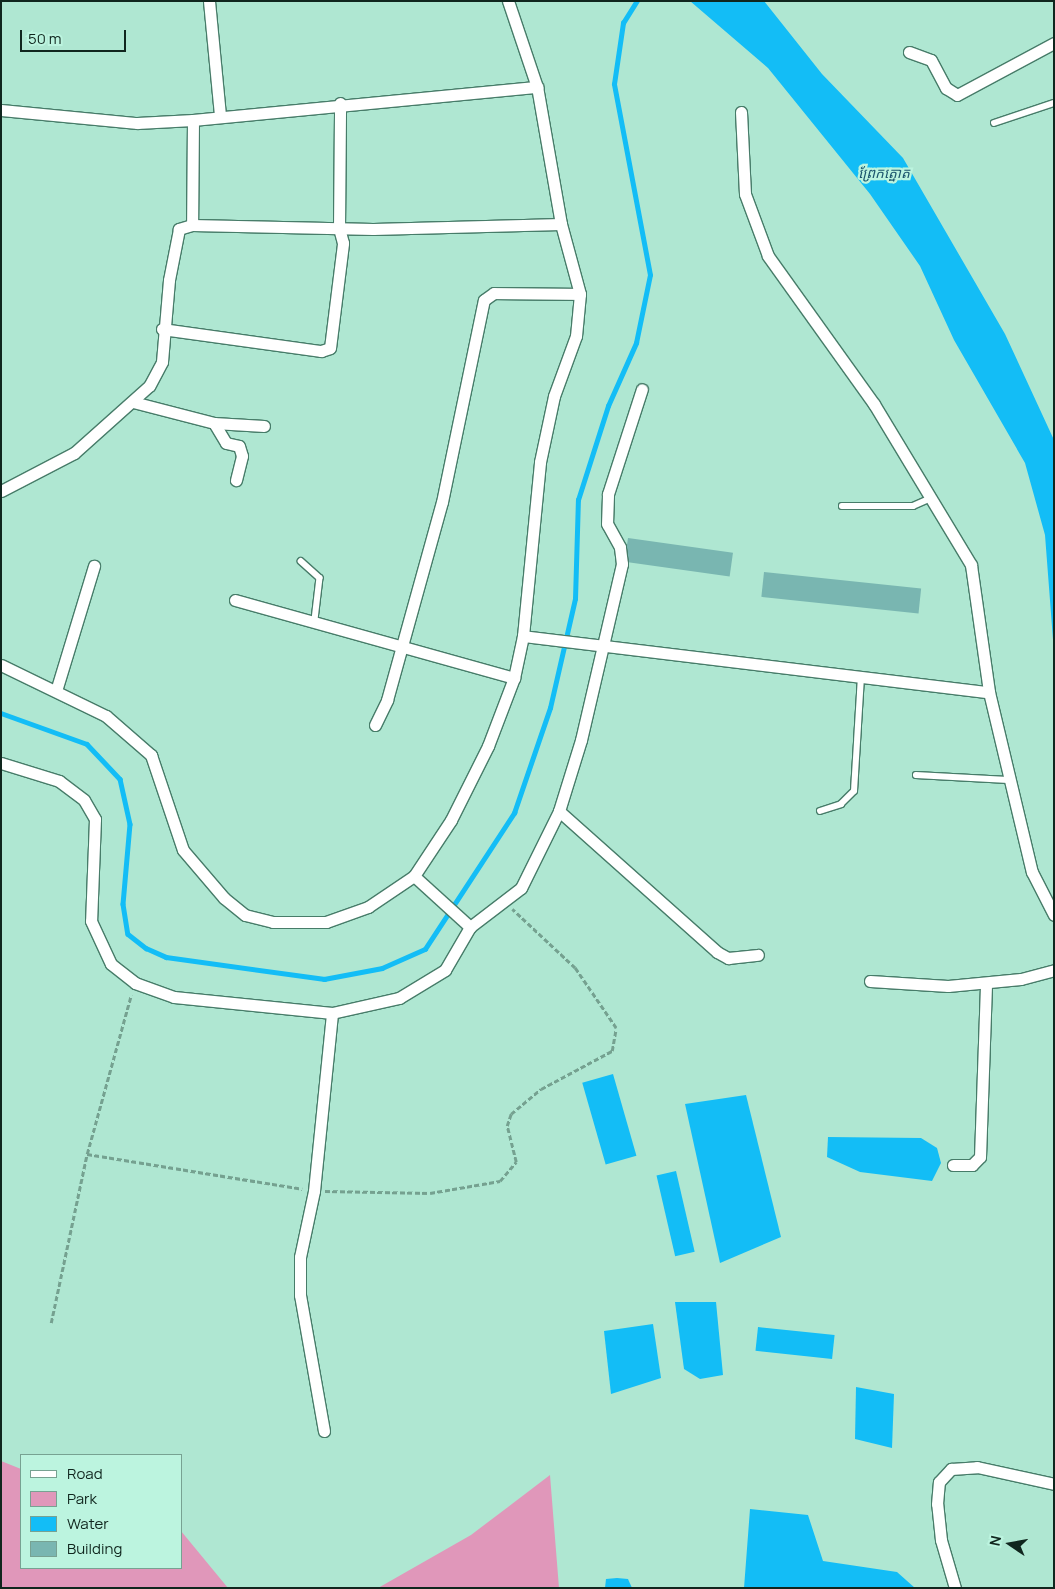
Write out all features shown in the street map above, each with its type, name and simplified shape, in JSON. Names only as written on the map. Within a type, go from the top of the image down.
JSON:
[{"type":"street","points":[[209,1],[220,115]]},
{"type":"street","points":[[1,665],[106,716],[151,755],[183,850],[245,914],[273,922],[326,922],[368,907],[414,876],[451,820],[488,746],[514,678],[523,636],[540,462],[554,396],[576,336],[580,294],[561,224],[537,87],[508,1]]},
{"type":"street","points":[[909,52],[931,60],[946,88],[957,95],[1054,43]]},
{"type":"street","points":[[1,110],[137,124],[193,120],[220,115],[340,103],[537,87]]},
{"type":"street","points":[[162,329],[326,350],[332,343],[343,243],[339,228],[340,103]]},
{"type":"street","points":[[741,112],[745,194],[768,256],[874,404],[972,565],[989,692],[1008,780],[1032,872],[1054,915]]},
{"type":"street","points":[[192,225],[193,120]]},
{"type":"street","points":[[1,491],[74,453],[149,386],[162,362],[162,329],[179,229],[192,225],[339,228],[561,224]]},
{"type":"street","points":[[375,725],[402,647],[455,450],[484,300],[494,293],[580,294]]},
{"type":"street","points":[[1,763],[59,781],[84,800],[92,812],[97,844],[91,921],[112,964],[135,983],[174,997],[332,1013],[399,998],[446,970],[470,927],[521,888],[544,848],[559,811],[604,649],[622,564],[620,547],[607,524],[608,494],[642,390]]},
{"type":"street","points":[[133,402],[214,423],[264,426]]},
{"type":"street","points":[[214,423],[226,443],[239,446],[242,456],[236,480]]},
{"type":"street","points":[[56,691],[94,566]]},
{"type":"street","points":[[235,600],[315,620],[402,647],[514,678]]},
{"type":"street","points":[[523,636],[604,649],[989,692]]},
{"type":"street","points":[[559,811],[717,952],[734,958],[758,955]]},
{"type":"street","points":[[414,876],[470,927]]},
{"type":"street","points":[[870,981],[913,985],[986,984],[1054,970]]},
{"type":"street","points":[[953,1165],[972,1165],[980,1157],[986,984]]},
{"type":"street","points":[[324,1431],[300,1295],[300,1257],[314,1191],[332,1013]]},
{"type":"street","points":[[955,1588],[941,1540],[937,1504],[939,1482],[951,1469],[977,1467],[1054,1484]]},
{"type":"lane","points":[[994,123],[1054,103]]},
{"type":"lane","points":[[842,506],[913,506],[931,498]]},
{"type":"lane","points":[[301,561],[320,578],[315,620]]},
{"type":"lane","points":[[820,811],[841,804],[854,791],[861,678]]},
{"type":"lane","points":[[916,775],[1008,780]]},
{"type":"path","points":[[86,1154],[314,1191],[430,1193],[500,1181],[516,1162],[507,1126],[511,1114],[541,1089],[612,1051],[616,1028],[575,968],[505,902]]},
{"type":"path","points":[[51,1323],[86,1154],[135,983]]},
{"type":"green space","points":[[1,1461],[20,1469],[20,1569],[182,1569],[182,1532],[228,1588],[1,1588]]},
{"type":"green space","points":[[550,1475],[559,1588],[378,1588],[471,1535]]},
{"type":"water","name":"ព្រែកត្នោត","points":[[690,1],[764,1],[822,74],[903,158],[1005,334],[1054,440],[1054,653],[1045,535],[1025,463],[954,340],[920,266],[870,194],[768,68]]},
{"type":"water","points":[[613,1074],[636,1156],[606,1165],[582,1083]]},
{"type":"water","points":[[746,1095],[781,1237],[720,1263],[685,1104]]},
{"type":"water","points":[[828,1137],[921,1138],[937,1148],[941,1163],[932,1181],[860,1172],[827,1157]]},
{"type":"water","points":[[676,1171],[695,1252],[675,1256],[657,1175]]},
{"type":"water","points":[[675,1302],[716,1302],[723,1375],[700,1379],[684,1369]]},
{"type":"water","points":[[653,1324],[661,1378],[611,1394],[604,1331]]},
{"type":"water","points":[[758,1327],[835,1335],[832,1359],[755,1351]]},
{"type":"water","points":[[856,1387],[894,1394],[892,1448],[855,1439]]},
{"type":"water","points":[[750,1509],[808,1515],[823,1561],[897,1572],[915,1588],[744,1588]]},
{"type":"water","points":[[606,1579],[628,1579],[632,1588],[605,1588]]},
{"type":"building","points":[[628,538],[733,553],[730,577],[625,562]]},
{"type":"building","points":[[764,572],[921,589],[919,613],[761,597]]},
{"type":"waterway","points":[[1,713],[87,744],[120,779],[130,824],[123,904],[128,934],[146,948],[166,957],[324,979],[382,968],[425,949],[514,813],[550,708],[575,599],[578,500],[608,406],[636,343],[650,275],[614,84],[623,23],[637,1]]}]
